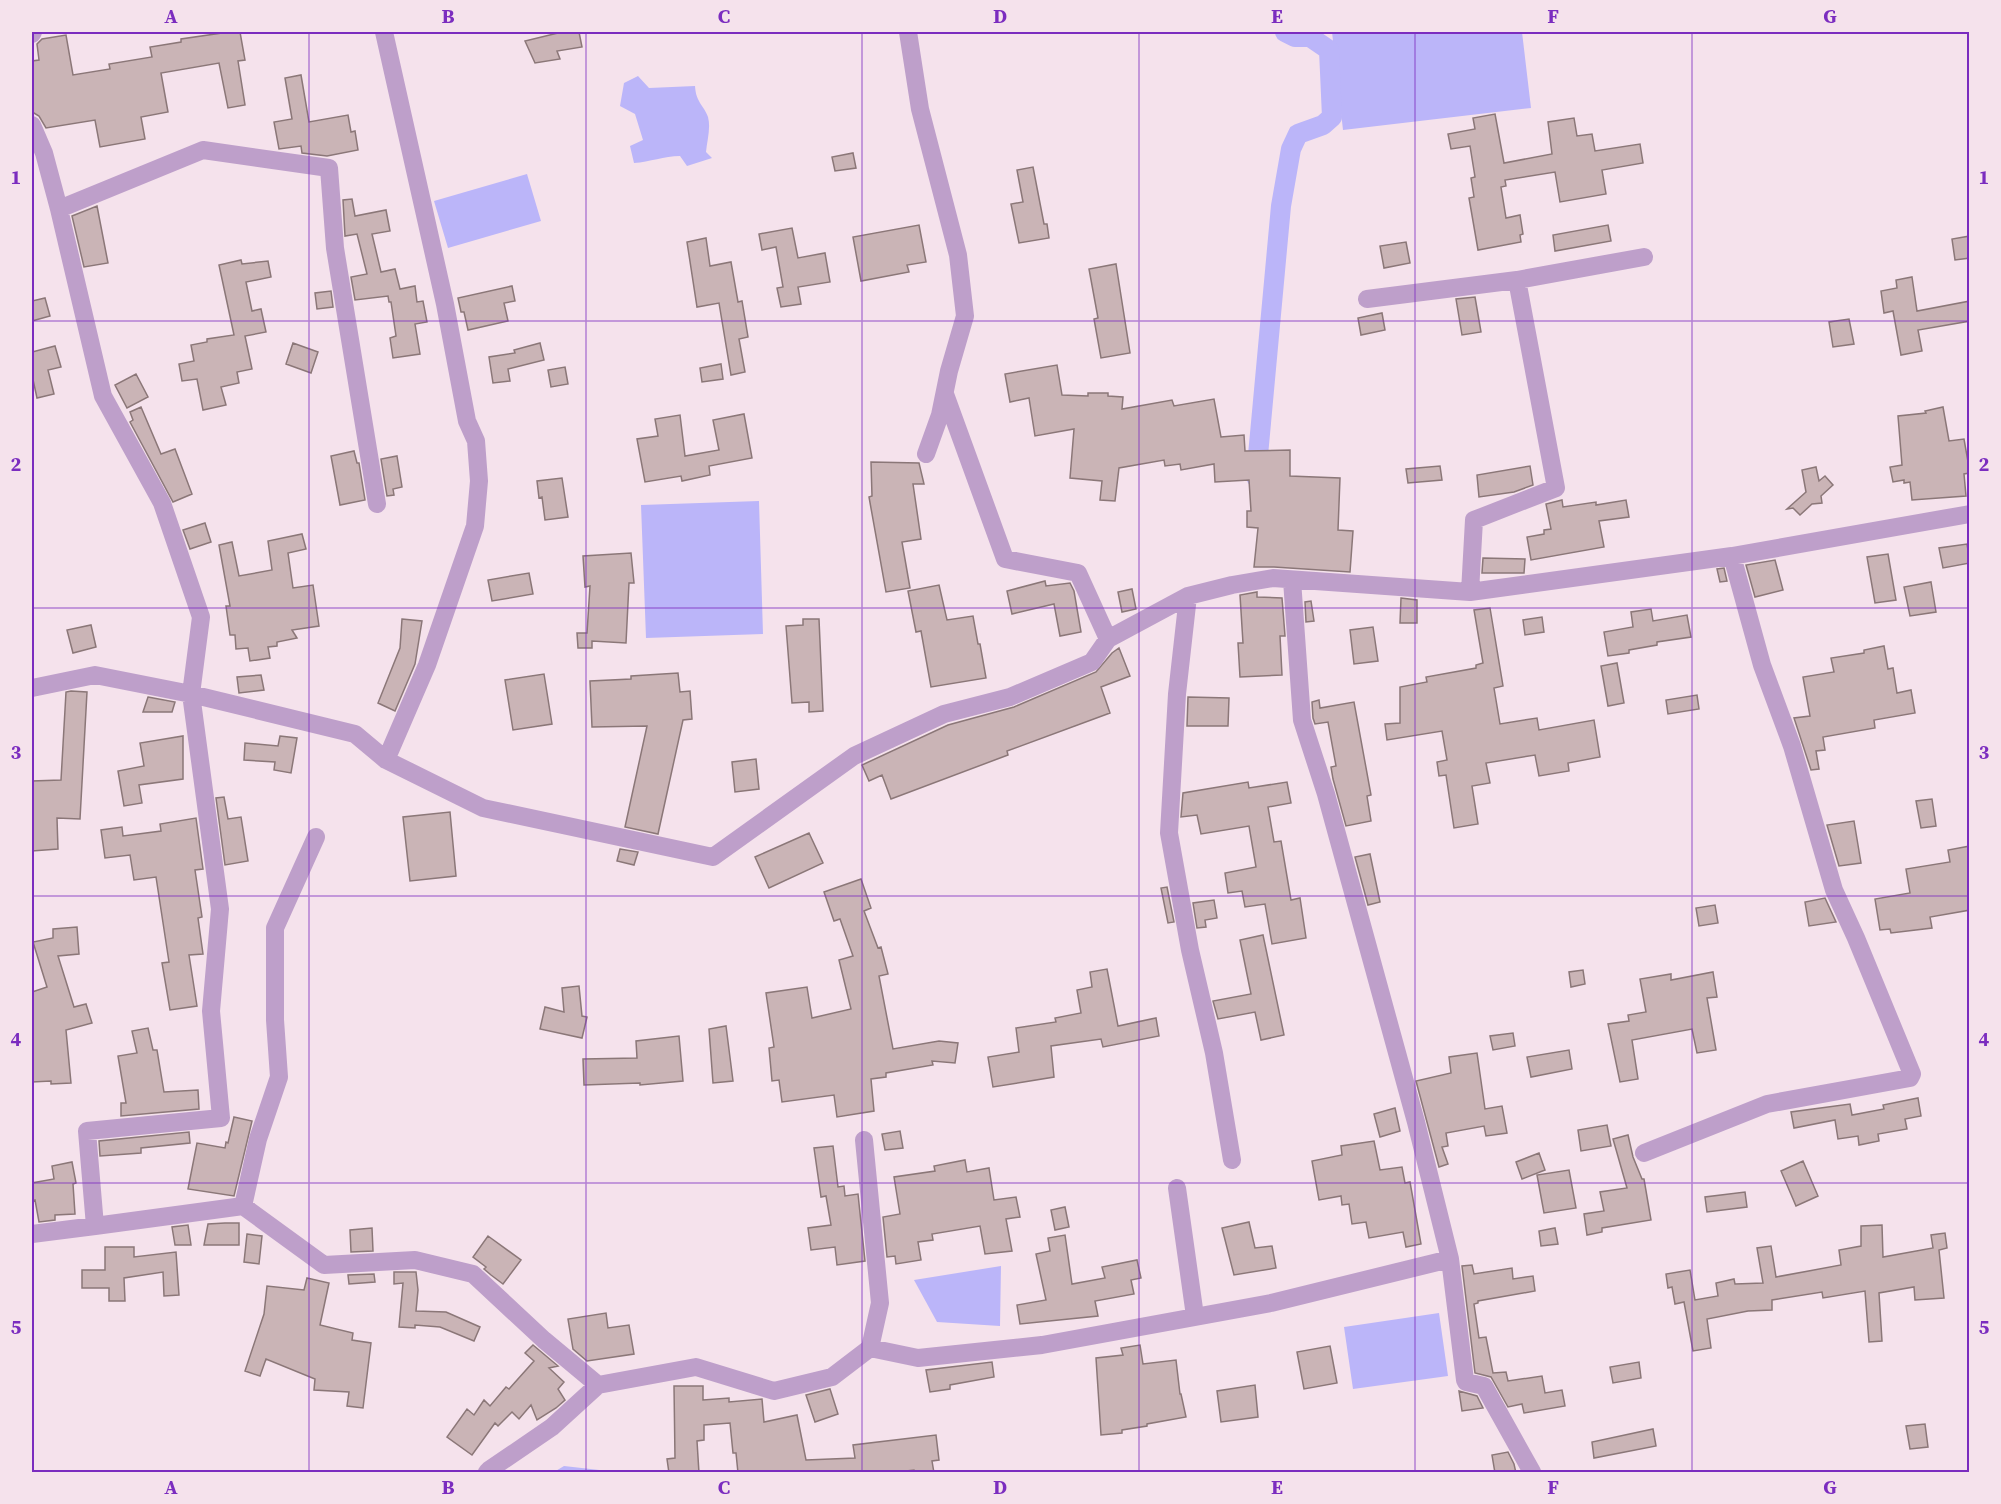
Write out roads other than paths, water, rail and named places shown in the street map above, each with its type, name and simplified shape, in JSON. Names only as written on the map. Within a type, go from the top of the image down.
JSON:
[{"type":"street","points":[[384,32],[446,304],[467,421],[476,441],[479,481],[476,526],[427,665],[386,760]]},
{"type":"street","points":[[908,32],[920,108],[958,255],[964,316],[940,415],[926,454]]},
{"type":"street","points":[[32,125],[44,153],[59,209],[103,396],[162,503],[201,616],[191,694],[219,909],[212,1011],[221,1119],[87,1131],[95,1226]]},
{"type":"street","points":[[59,209],[203,150],[329,168],[335,248],[377,504]]},
{"type":"street","points":[[1367,299],[1517,280],[1644,257]]},
{"type":"street","points":[[1470,592],[1474,520],[1556,488],[1517,280]]},
{"type":"street","points":[[945,393],[1005,559],[1078,573],[1108,639]]},
{"type":"street","points":[[32,688],[95,675],[191,694],[355,734],[386,760],[483,808],[713,857],[854,756],[944,714],[1010,697],[1092,662],[1108,639],[1188,596],[1273,578],[1470,592],[1732,556],[1970,514]]},
{"type":"street","points":[[1644,1153],[1767,1104],[1910,1078],[1912,1074],[1834,890],[1792,746],[1762,665],[1732,556]]},
{"type":"street","points":[[1292,580],[1302,720],[1326,794],[1416,1122],[1450,1259],[1465,1380],[1484,1386],[1533,1473]]},
{"type":"street","points":[[1188,596],[1177,694],[1169,833],[1190,950],[1214,1053],[1232,1160]]},
{"type":"street","points":[[243,1206],[258,1139],[279,1077],[275,1020],[275,928],[315,837]]},
{"type":"street","points":[[487,1473],[552,1427],[598,1385],[696,1367],[774,1391],[832,1377],[870,1348],[880,1303],[864,1140]]},
{"type":"street","points":[[1177,1188],[1195,1316]]},
{"type":"street","points":[[32,1234],[243,1206],[324,1265],[415,1260],[473,1274],[544,1340],[598,1385]]},
{"type":"street","points":[[870,1348],[918,1358],[1042,1345],[1271,1302],[1450,1259]]},
{"type":"waterway","points":[[1256,477],[1281,206],[1291,149],[1298,134],[1323,125],[1332,117],[1329,50],[1310,37],[1295,37],[1285,32]]}]
